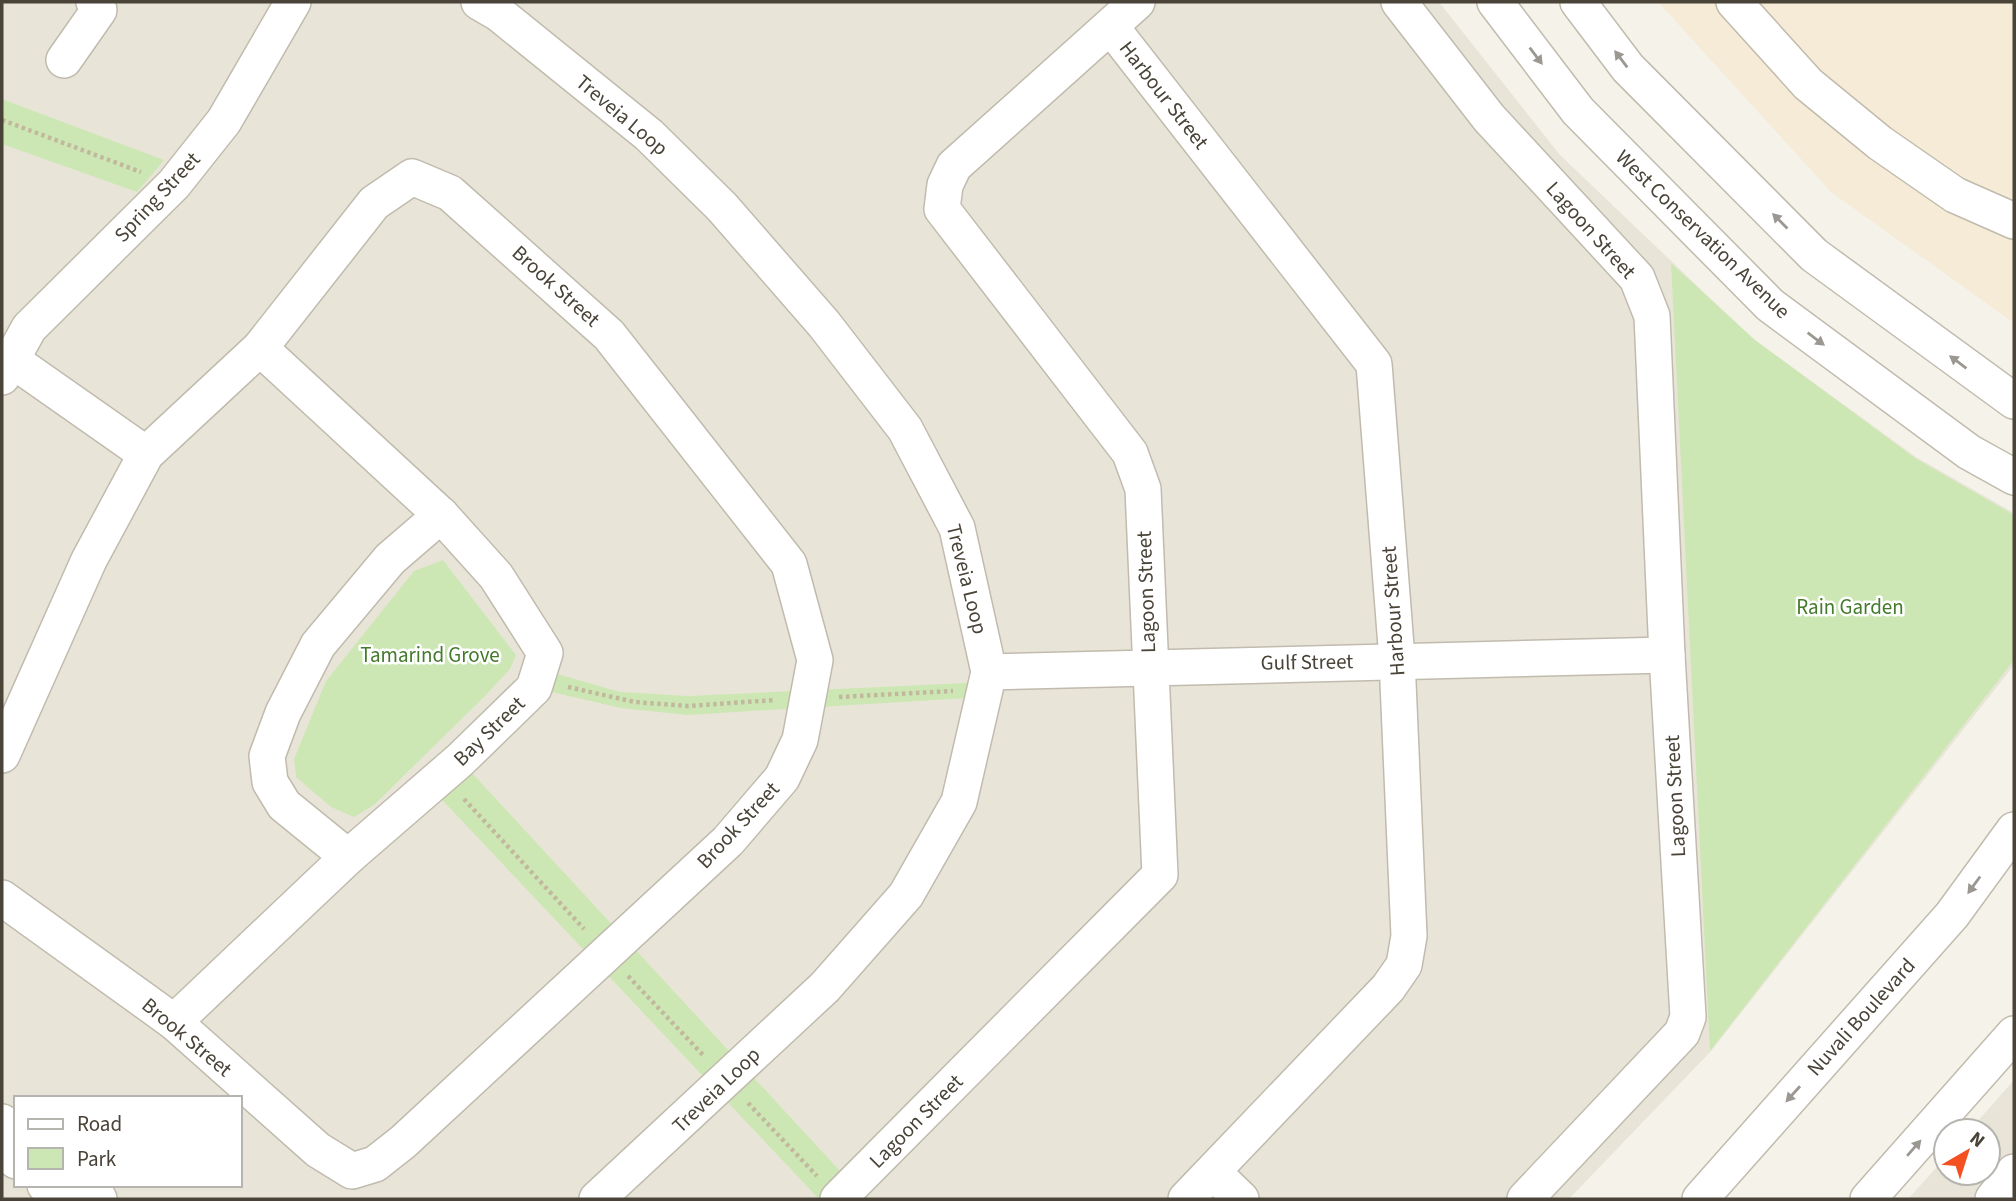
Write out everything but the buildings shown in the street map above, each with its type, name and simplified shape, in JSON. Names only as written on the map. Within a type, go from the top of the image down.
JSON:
[{"type":"street","points":[[64,60],[99,10],[94,2]]},
{"type":"street","name":"Spring Street","points":[[7,369],[15,323],[174,184],[224,121],[293,2]]},
{"type":"street","name":"Treveia Loop","points":[[479,2],[498,13],[649,135],[722,207],[824,324],[905,429],[957,528],[987,680],[959,802],[905,895],[825,987],[597,1199]]},
{"type":"street","name":"Lagoon Street","points":[[839,1199],[1160,875],[1148,666],[1143,489],[1130,453],[942,209],[945,185],[954,166],[1138,2]]},
{"type":"street","name":"Lagoon Street","points":[[1399,2],[1489,118],[1637,278],[1652,316],[1667,655],[1688,1017],[1682,1033],[1525,1199]]},
{"type":"street","name":"West Conservation Avenue","points":[[1495,2],[1578,111],[1770,305],[1969,453],[2014,477]]},
{"type":"street","points":[[1578,2],[1628,68],[1814,255],[2014,401]]},
{"type":"street","points":[[1734,2],[1808,84],[1880,143],[1955,195],[2014,221]]},
{"type":"street","name":"Harbour Street","points":[[1111,27],[1374,364],[1397,659],[1409,936],[1404,965],[1388,988],[1186,1199]]},
{"type":"street","name":"Brook Street","points":[[2,755],[89,560],[146,454],[260,348],[374,203],[412,177],[450,193],[609,334],[789,564],[815,660],[800,740],[782,778],[728,841],[403,1142],[375,1164],[352,1171],[318,1150],[174,1022],[2,898]]},
{"type":"street","name":"Bay Street","points":[[174,1022],[348,857],[442,775],[534,688],[545,653],[496,576],[441,515],[260,348]]},
{"type":"street","points":[[7,369],[146,454]]},
{"type":"street","points":[[348,857],[285,805],[270,782],[267,755],[283,713],[318,645],[390,559],[441,515]]},
{"type":"street","name":"Gulf Street","points":[[987,680],[1148,666],[1667,655]]},
{"type":"street","name":"Nuvali Boulevard","points":[[1700,1199],[1952,915],[2014,830]]},
{"type":"street","points":[[1868,1199],[2014,1034]]},
{"type":"street","points":[[1213,1172],[1241,1199]]},
{"type":"street","points":[[1993,1199],[2014,1172]]},
{"type":"street","points":[[48,1187],[63,1199]]},
{"type":"street","points":[[84,1187],[99,1199]]},
{"type":"path","points":[[2,120],[174,184]]},
{"type":"path","points":[[538,677],[635,702],[687,706],[808,698],[987,680]]},
{"type":"path","points":[[442,775],[839,1199]]},
{"type":"shaded area","points":[[2,2],[1439,2],[1560,155],[1752,338],[1916,457],[2014,513],[2014,665],[1712,1050],[1569,1199],[2,1199]]},
{"type":"shaded area","points":[[1658,2],[2014,2],[2014,323],[1831,192]]},
{"type":"shaded area","points":[[2014,1080],[2014,1199],[1908,1199],[1932,1172],[1932,1187],[2002,1187],[2002,1117],[1981,1117]]},
{"type":"green space","points":[[2,99],[164,160],[137,192],[2,144]]},
{"type":"green space","name":"Rain Garden","points":[[1671,263],[1755,340],[1915,458],[2014,515],[2014,660],[1710,1051]]},
{"type":"green space","name":"Tamarind Grove","points":[[443,560],[516,655],[510,669],[485,696],[374,805],[354,817],[331,807],[296,777],[294,759],[326,681],[414,571]]},
{"type":"green space","points":[[540,669],[620,692],[688,696],[987,682],[984,697],[687,715],[621,708],[534,688]]},
{"type":"green space","points":[[460,760],[853,1185],[838,1199],[819,1199],[429,786]]}]
